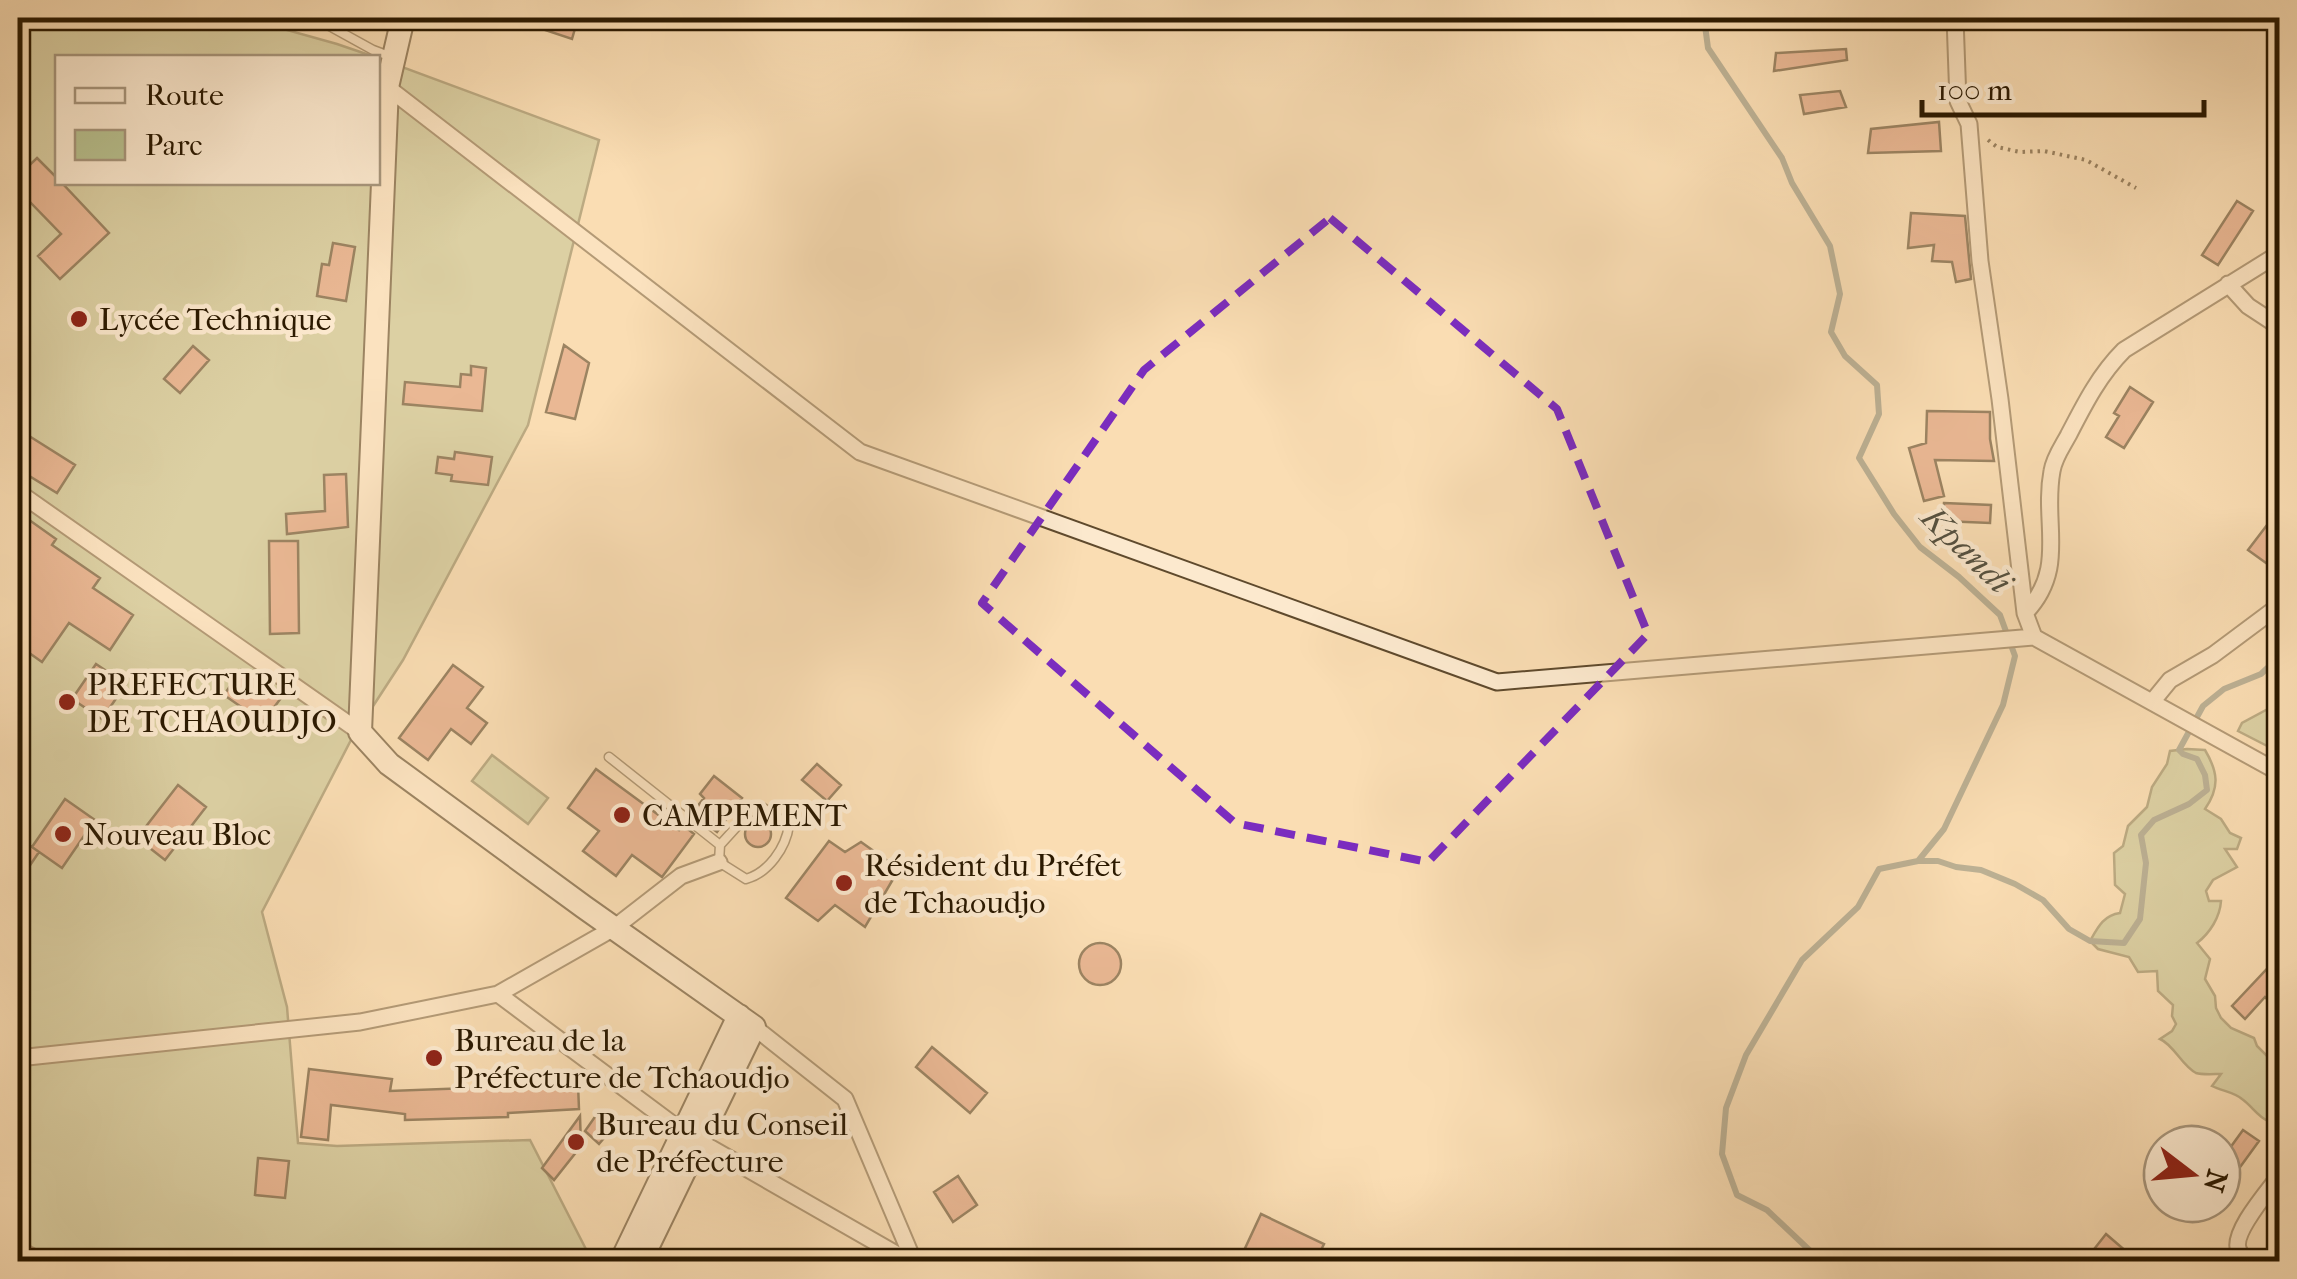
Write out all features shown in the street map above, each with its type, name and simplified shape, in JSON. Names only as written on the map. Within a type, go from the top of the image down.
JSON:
[{"type":"main road","points":[[403,18],[387,87],[360,732],[389,764],[746,1021],[691,1137],[640,1262]]},
{"type":"main road","points":[[621,1262],[691,1137]]},
{"type":"street","points":[[1955,18],[1958,101],[1969,124],[1980,261],[2025,614],[2034,637]]},
{"type":"street","points":[[387,87],[860,452],[1497,682],[2034,637],[2280,772]]},
{"type":"street","points":[[2025,614],[2037,601],[2049,574],[2052,468],[2092,389],[2124,350],[2280,253]]},
{"type":"street","points":[[2228,284],[2248,306],[2280,327]]},
{"type":"street","points":[[18,492],[360,732]]},
{"type":"street","points":[[2152,702],[2170,680],[2213,655],[2280,605]]},
{"type":"street","points":[[18,1058],[360,1022],[498,994],[614,928],[681,876],[719,862]]},
{"type":"street","points":[[498,994],[691,1137],[912,1262]]},
{"type":"street","points":[[746,1021],[846,1099],[912,1262]]},
{"type":"street","points":[[2250,1262],[2236,1246],[2239,1232],[2280,1175]]},
{"type":"street","points":[[18,1250],[42,1262]]},
{"type":"lane","points":[[315,18],[394,58]]},
{"type":"lane","points":[[609,757],[720,845]]},
{"type":"lane","points":[[762,806],[789,825],[787,841],[760,875],[746,879],[719,862],[720,845],[750,812],[762,806]]},
{"type":"path","points":[[1969,124],[1997,147],[2086,160],[2136,188]]},
{"type":"path","points":[[1681,1262],[1688,1256],[1759,1262]]},
{"type":"path","points":[[1828,1262],[1834,1258],[1850,1262]]},
{"type":"highlighted area","points":[[1330,218],[1557,409],[1648,634],[1428,862],[1235,823],[982,603],[1144,370]]},
{"type":"green space","points":[[18,18],[244,18],[369,55],[55,55],[55,185],[380,185],[380,59],[599,140],[528,425],[403,660],[351,740],[262,912],[287,1007],[298,1143],[337,1146],[530,1140],[592,1261],[18,1261]]},
{"type":"green space","points":[[2279,703],[2279,752],[2238,731],[2242,723]]},
{"type":"green space","points":[[2205,750],[2213,765],[2215,786],[2205,809],[2221,819],[2230,833],[2241,838],[2237,849],[2225,849],[2237,867],[2213,880],[2206,891],[2209,901],[2221,901],[2214,924],[2197,943],[2210,959],[2205,979],[2221,1018],[2231,1028],[2254,1038],[2272,1061],[2279,1061],[2279,1128],[2275,1117],[2268,1121],[2239,1097],[2212,1086],[2221,1074],[2196,1073],[2160,1039],[2176,1024],[2173,1005],[2158,991],[2157,971],[2138,972],[2129,957],[2098,949],[2090,941],[2106,919],[2120,913],[2125,894],[2115,885],[2114,853],[2123,846],[2128,826],[2147,807],[2170,751]]},
{"type":"green space","points":[[492,755],[548,798],[528,824],[472,781]]},
{"type":"building","points":[[549,18],[578,18],[572,39],[545,30]]},
{"type":"building","points":[[1846,49],[1847,60],[1774,71],[1776,53]]},
{"type":"building","points":[[1840,91],[1846,107],[1804,114],[1800,95]]},
{"type":"building","points":[[1939,122],[1941,151],[1868,153],[1871,129]]},
{"type":"building","points":[[37,158],[55,176],[55,185],[64,185],[109,233],[60,279],[38,256],[61,234],[28,200],[18,210],[18,176]]},
{"type":"building","points":[[2237,201],[2253,211],[2218,265],[2202,255]]},
{"type":"building","points":[[1911,213],[1965,216],[1971,279],[1956,282],[1952,262],[1932,261],[1934,245],[1908,248]]},
{"type":"building","points":[[333,243],[355,247],[346,301],[317,296],[322,264],[329,265]]},
{"type":"building","points":[[564,345],[589,363],[575,419],[546,412]]},
{"type":"building","points":[[193,346],[209,360],[180,393],[164,379]]},
{"type":"building","points":[[471,366],[486,368],[482,411],[403,404],[405,382],[460,387],[461,374],[471,375]]},
{"type":"building","points":[[2130,387],[2153,402],[2124,448],[2106,437],[2119,416],[2114,413]]},
{"type":"building","points":[[1927,411],[1990,412],[1994,461],[1935,460],[1944,496],[1924,501],[1909,448],[1926,443]]},
{"type":"building","points":[[18,429],[75,465],[57,493],[18,469]]},
{"type":"building","points":[[455,452],[492,457],[488,485],[451,481],[452,475],[436,473],[438,457],[454,459]]},
{"type":"building","points":[[346,474],[348,527],[287,534],[286,514],[325,511],[324,475]]},
{"type":"building","points":[[1944,503],[1991,505],[1990,523],[1943,521]]},
{"type":"building","points":[[2280,508],[2280,573],[2248,550]]},
{"type":"building","points":[[18,512],[56,539],[52,545],[100,578],[93,588],[133,615],[110,650],[69,623],[42,662],[18,645]]},
{"type":"building","points":[[269,541],[298,541],[299,633],[270,634]]},
{"type":"building","points":[[96,664],[126,684],[102,719],[72,699]]},
{"type":"building","points":[[453,665],[483,687],[467,708],[487,723],[471,744],[451,729],[428,760],[399,738]]},
{"type":"building","points":[[241,670],[281,698],[263,722],[224,695]]},
{"type":"building","points":[[817,764],[841,785],[827,801],[802,780]]},
{"type":"building","points":[[596,769],[679,830],[683,825],[694,834],[662,877],[632,855],[616,876],[583,851],[599,831],[568,808]]},
{"type":"building","points":[[714,776],[742,798],[717,832],[692,813]]},
{"type":"building","points":[[178,785],[206,807],[165,860],[137,838]]},
{"type":"building","name":"Nouveau Bloc","points":[[65,799],[95,820],[62,868],[32,847]]},
{"type":"building","points":[[758,821],[767,825],[771,834],[767,843],[758,847],[749,843],[745,834],[749,825]]},
{"type":"building","points":[[18,837],[39,852],[18,883]]},
{"type":"building","name":"Résident du Préfet de Tchaoudjo","points":[[829,841],[845,852],[861,842],[899,869],[865,927],[835,905],[818,921],[786,898]]},
{"type":"building","points":[[1100,943],[1115,949],[1121,964],[1115,979],[1100,985],[1085,979],[1079,964],[1085,949]]},
{"type":"building","points":[[2280,955],[2280,1011],[2265,997],[2245,1019],[2232,1006]]},
{"type":"building","points":[[932,1047],[987,1093],[970,1113],[916,1067]]},
{"type":"building","points":[[309,1069],[392,1079],[390,1091],[578,1084],[579,1109],[508,1113],[508,1117],[405,1120],[405,1114],[331,1105],[328,1140],[301,1137]]},
{"type":"building","points":[[599,1111],[615,1125],[599,1144],[585,1131]]},
{"type":"building","points":[[580,1116],[581,1146],[554,1180],[542,1168]]},
{"type":"building","points":[[2242,1131],[2259,1141],[2242,1164]]},
{"type":"building","points":[[258,1158],[289,1161],[285,1198],[255,1195]]},
{"type":"building","points":[[958,1176],[977,1205],[953,1222],[934,1192]]},
{"type":"building","points":[[1261,1214],[1324,1244],[1315,1262],[1252,1262],[1241,1257]]},
{"type":"building","points":[[2106,1234],[2128,1253],[2121,1262],[2084,1262]]},
{"type":"waterway","name":"Kpandi","points":[[1704,18],[1708,48],[1782,158],[1792,183],[1830,246],[1840,294],[1831,332],[1845,356],[1877,385],[1879,414],[1859,458],[1920,547],[2000,615],[2015,656],[2003,705],[1944,829],[1918,861],[1879,869],[1858,907],[1802,960],[1746,1055],[1726,1108],[1722,1154],[1737,1195],[1767,1210],[1822,1262]]},
{"type":"waterway","name":"Kpandi","points":[[1920,861],[1981,870],[2043,900],[2069,929],[2090,941],[2124,943],[2140,919],[2146,863],[2141,835],[2154,820],[2189,804],[2207,790],[2197,759],[2179,750],[2203,706],[2224,689],[2261,674],[2280,656]]},
{"type":"place","name":"Lycée Technique","points":[[79,319]]},
{"type":"place","name":"PREFECTURE DE TCHAOUDJO","points":[[67,702]]},
{"type":"place","name":"CAMPEMENT","points":[[622,815]]},
{"type":"place","name":"Nouveau Bloc","points":[[63,834]]},
{"type":"place","name":"Résident du Préfet de Tchaoudjo","points":[[844,883]]},
{"type":"place","name":"Bureau de la Préfecture de Tchaoudjo","points":[[434,1058]]},
{"type":"place","name":"Bureau du Conseil de Préfecture","points":[[576,1142]]}]
